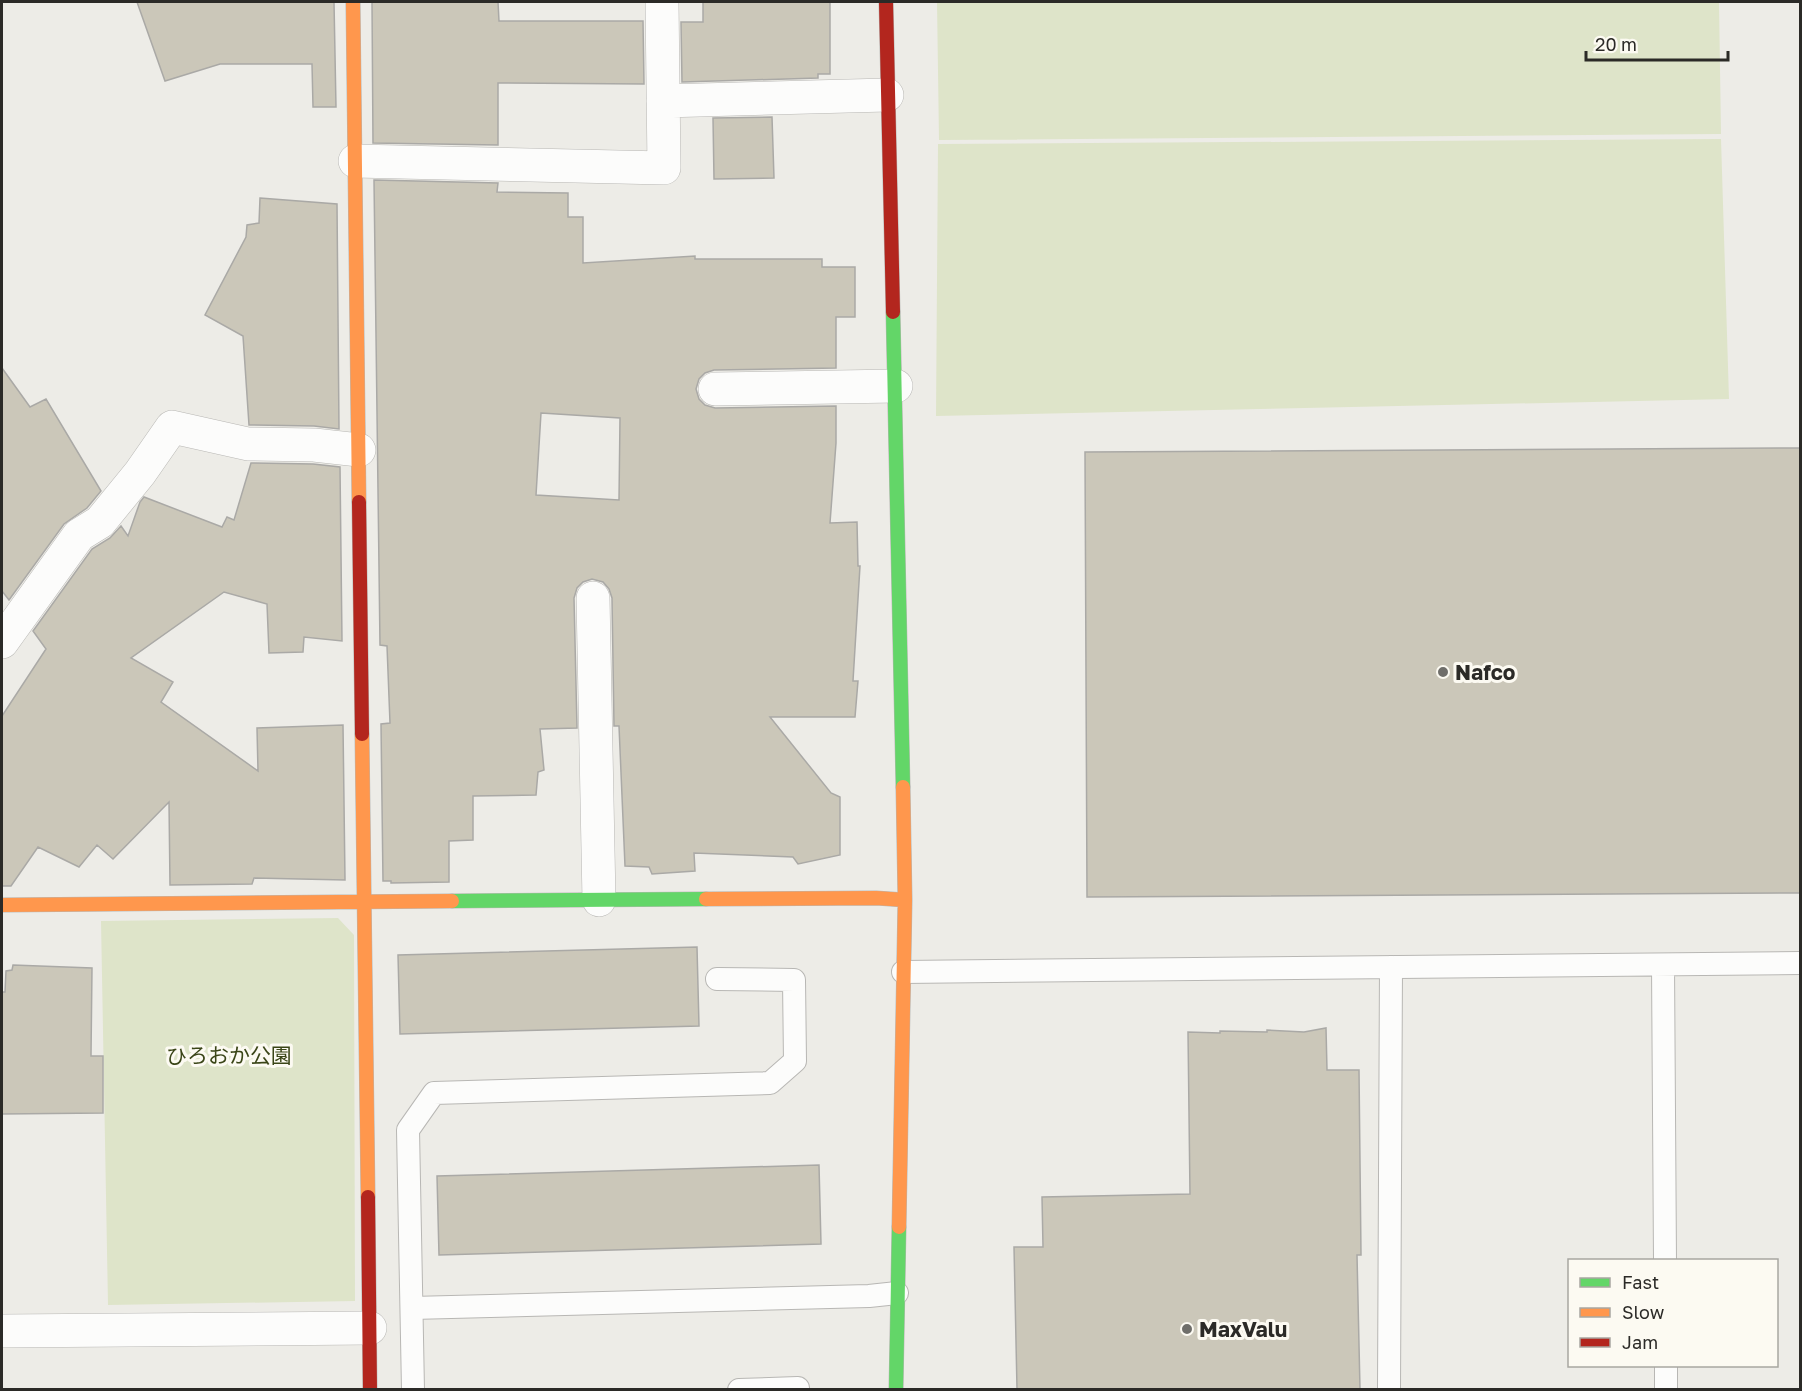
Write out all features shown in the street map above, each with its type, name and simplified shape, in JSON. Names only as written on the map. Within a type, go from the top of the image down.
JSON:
[{"type":"street","points":[[353,2],[370,1389]]},
{"type":"street","points":[[355,161],[664,168],[662,2]]},
{"type":"street","points":[[886,2],[896,386],[905,900],[896,1389]]},
{"type":"street","points":[[663,101],[887,95]]},
{"type":"street","points":[[715,388],[896,386]]},
{"type":"street","points":[[2,642],[79,535],[100,522],[140,473],[172,427],[248,444],[314,445],[359,450]]},
{"type":"street","points":[[593,598],[599,900]]},
{"type":"street","points":[[2,905],[864,898],[905,900]]},
{"type":"street","points":[[2,1331],[370,1328]]},
{"type":"lane","points":[[903,972],[1800,963]]},
{"type":"lane","points":[[1662,965],[1665,1259]]},
{"type":"lane","points":[[1389,1389],[1391,967]]},
{"type":"lane","points":[[413,1389],[408,1130],[434,1093],[770,1083],[795,1061],[794,980],[717,979]]},
{"type":"lane","points":[[412,1308],[869,1296],[897,1293]]},
{"type":"lane","points":[[1666,1367],[1666,1389]]},
{"type":"lane","points":[[739,1389],[798,1388]]},
{"type":"green space","points":[[937,2],[1719,2],[1721,134],[939,140]]},
{"type":"green space","points":[[1721,139],[1729,399],[936,416],[938,144]]},
{"type":"green space","name":"ひろおか公園","points":[[338,918],[354,935],[355,1301],[108,1305],[101,921]]},
{"type":"building","points":[[137,2],[334,2],[336,107],[313,107],[312,64],[220,64],[165,81]]},
{"type":"building","points":[[372,2],[498,2],[499,21],[643,21],[644,84],[498,83],[498,145],[373,143]]},
{"type":"building","points":[[703,2],[830,2],[830,74],[818,74],[818,78],[682,82],[681,22],[703,22]]},
{"type":"building","points":[[772,117],[774,178],[714,179],[713,118]]},
{"type":"building","points":[[374,180],[498,183],[497,192],[568,193],[568,217],[583,217],[583,263],[695,256],[695,259],[822,259],[822,267],[855,267],[855,317],[836,317],[836,368],[714,370],[705,373],[699,379],[696,389],[699,399],[705,405],[715,408],[836,406],[836,443],[830,523],[857,522],[858,566],[860,566],[853,681],[858,681],[855,717],[770,717],[831,793],[840,797],[840,855],[798,864],[793,857],[694,853],[695,871],[652,874],[649,867],[625,866],[619,726],[614,726],[612,598],[603,582],[592,579],[583,582],[577,588],[574,598],[577,728],[540,729],[544,770],[538,772],[536,795],[473,796],[473,840],[449,841],[449,882],[391,883],[391,881],[383,881],[381,724],[390,723],[387,646],[380,645]],"holes":[[[541,413],[620,418],[619,500],[536,495]]]},
{"type":"building","points":[[260,198],[337,204],[339,429],[314,426],[249,425],[243,336],[205,315],[246,237],[247,225],[259,223]]},
{"type":"building","points":[[2,368],[30,407],[46,399],[101,491],[87,508],[64,524],[9,600],[2,591]]},
{"type":"building","name":"Nafco","points":[[1800,448],[1800,893],[1087,897],[1085,452]]},
{"type":"building","points":[[251,463],[340,467],[342,641],[304,637],[303,652],[269,653],[267,604],[224,592],[131,658],[173,682],[161,702],[258,771],[257,728],[343,725],[345,880],[254,878],[252,884],[170,885],[169,802],[113,859],[97,845],[79,867],[38,847],[11,886],[2,886],[2,716],[46,649],[33,631],[92,549],[110,538],[121,526],[128,536],[140,502],[144,497],[222,527],[227,517],[234,520]]},
{"type":"building","points":[[697,947],[699,1026],[400,1034],[398,955]]},
{"type":"building","points":[[13,965],[92,968],[91,1056],[103,1056],[103,1113],[2,1114],[2,992],[5,992],[6,971],[12,970]]},
{"type":"building","points":[[1326,1028],[1327,1070],[1359,1070],[1361,1255],[1357,1255],[1360,1389],[1017,1389],[1014,1247],[1043,1247],[1042,1197],[1190,1194],[1188,1032],[1267,1032],[1267,1030],[1304,1032]]},
{"type":"building","points":[[819,1165],[821,1244],[439,1255],[437,1176]]},
{"type":"traffic: fast","points":[[893,312],[903,787]]},
{"type":"traffic: fast","points":[[452,901],[706,899]]},
{"type":"traffic: fast","points":[[896,1390],[899,1227]]},
{"type":"traffic: slow","points":[[353,2],[359,502]]},
{"type":"traffic: slow","points":[[362,734],[368,1197]]},
{"type":"traffic: slow","points":[[899,1227],[905,900],[903,787]]},
{"type":"traffic: slow","points":[[706,899],[876,898],[905,900]]},
{"type":"traffic: slow","points":[[2,905],[452,901]]},
{"type":"traffic: jam","points":[[886,2],[893,312]]},
{"type":"traffic: jam","points":[[359,502],[362,734]]},
{"type":"traffic: jam","points":[[368,1197],[370,1390]]},
{"type":"place","name":"Nafco","points":[[1443,672]]},
{"type":"place","name":"MaxValu","points":[[1187,1329]]}]
